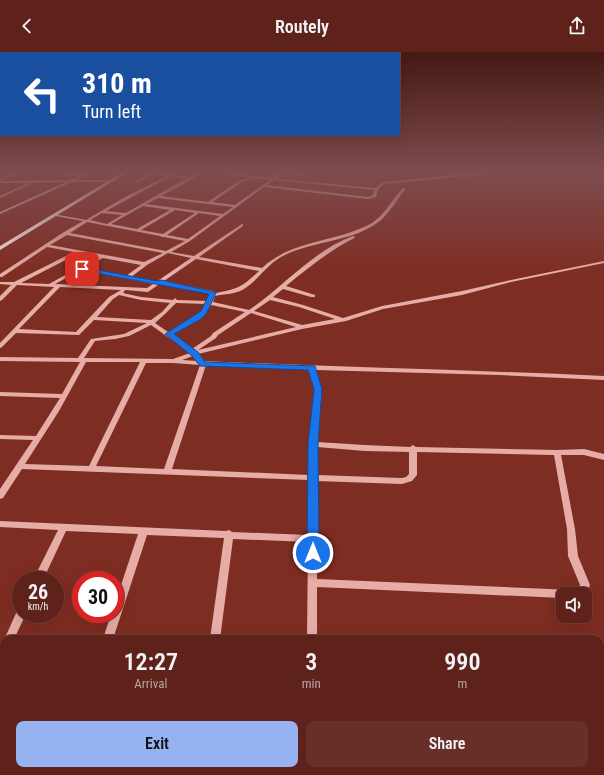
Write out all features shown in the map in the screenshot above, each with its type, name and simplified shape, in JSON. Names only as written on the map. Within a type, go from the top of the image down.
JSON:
[{"type":"main road","points":[[0,244],[66,206]]},
{"type":"main road","points":[[0,248],[70,206]]},
{"type":"street","points":[[0,213],[17,206]]},
{"type":"street","points":[[0,276],[65,233],[111,206]]},
{"type":"street","points":[[109,224],[142,206]]},
{"type":"street","points":[[149,206],[224,215]]},
{"type":"street","points":[[127,278],[145,264],[189,240],[236,206]]},
{"type":"street","points":[[168,334],[204,312],[213,295],[242,288],[279,257],[306,245],[346,235],[374,223],[386,213],[391,206]]},
{"type":"street","points":[[138,230],[174,209]]},
{"type":"street","points":[[100,212],[127,214]]},
{"type":"street","points":[[162,236],[198,212]]},
{"type":"street","points":[[55,215],[189,240]]},
{"type":"street","points":[[0,283],[50,285],[122,292],[148,290],[242,225]]},
{"type":"street","points":[[193,353],[216,334],[269,298],[341,242],[363,232],[363,228]]},
{"type":"street","points":[[65,233],[263,270]]},
{"type":"street","points":[[47,246],[145,264]]},
{"type":"street","points":[[0,299],[16,283],[78,252]]},
{"type":"street","points":[[50,285],[82,269],[101,257]]},
{"type":"street","points":[[174,361],[193,353],[302,327],[346,320],[382,308],[462,293],[511,281],[604,262]]},
{"type":"street","points":[[82,269],[158,284],[211,292],[213,295]]},
{"type":"street","points":[[0,346],[58,286]]},
{"type":"street","points":[[282,287],[313,296]]},
{"type":"street","points":[[122,292],[133,297],[209,303],[251,311],[302,327]]},
{"type":"street","points":[[15,331],[77,334],[94,318],[111,298],[122,292]]},
{"type":"street","points":[[269,298],[346,320]]},
{"type":"street","points":[[0,496],[56,411],[93,340],[118,338],[153,323],[168,311],[175,300]]},
{"type":"street","points":[[94,318],[153,323],[193,353],[203,364]]},
{"type":"street","points":[[0,359],[174,361],[203,364],[604,378]]},
{"type":"street","points":[[91,469],[144,361]]},
{"type":"street","points":[[166,472],[203,364]]},
{"type":"street","points":[[312,368],[318,389],[313,444],[312,635]]},
{"type":"street","points":[[0,394],[63,396]]},
{"type":"street","points":[[0,437],[37,438]]},
{"type":"street","points":[[313,444],[365,448],[413,448],[557,453],[584,452],[604,457]]},
{"type":"street","points":[[19,466],[402,481],[413,475],[413,448]]},
{"type":"street","points":[[313,583],[573,594],[583,590],[585,585],[573,556],[571,529],[557,453]]},
{"type":"street","points":[[0,524],[313,539]]},
{"type":"street","points":[[42,571],[63,528]]},
{"type":"street","points":[[109,635],[144,531]]},
{"type":"street","points":[[216,635],[229,534]]},
{"type":"street","points":[[11,635],[17,623]]},
{"type":"route","points":[[82,269],[159,284],[161,282],[167,285],[187,287],[213,293],[204,312],[168,334],[170,337],[195,354],[203,364],[312,368],[318,389],[313,444],[313,553]]}]
